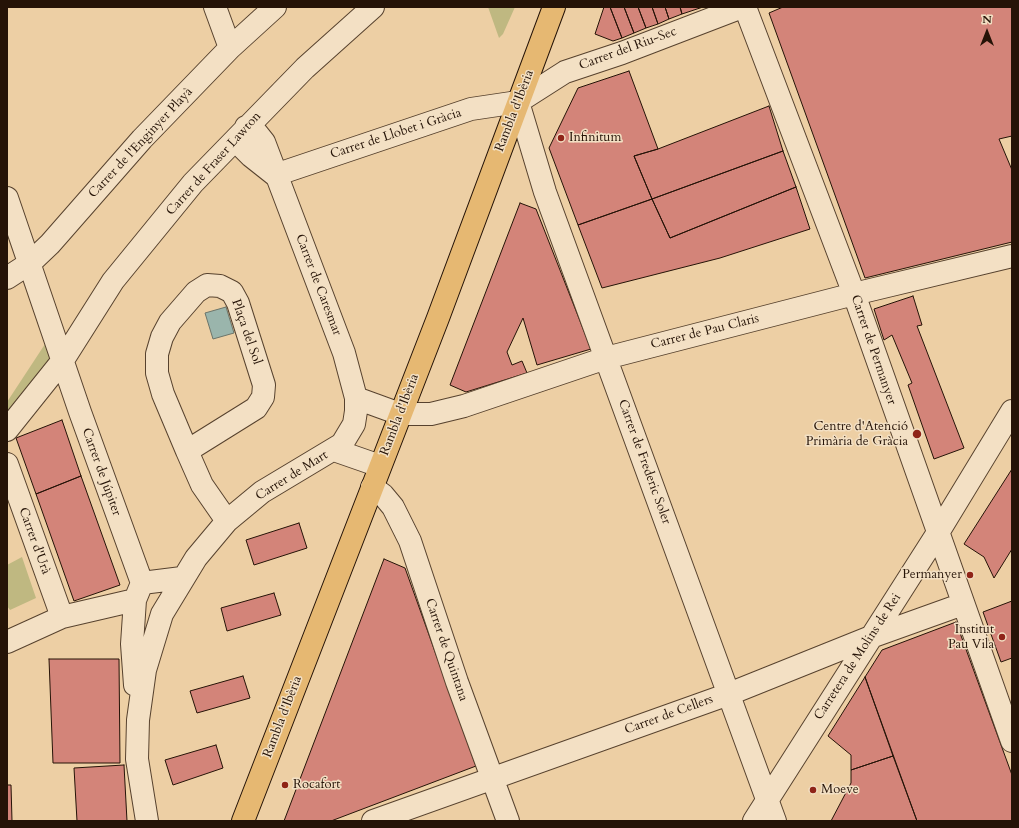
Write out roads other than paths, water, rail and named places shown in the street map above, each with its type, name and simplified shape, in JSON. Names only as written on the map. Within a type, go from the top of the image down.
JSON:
[{"type":"main road","name":"Rambla d'Ibèria","points":[[243,821],[400,414],[554,7]]},
{"type":"street","points":[[215,7],[230,48]]},
{"type":"street","name":"Carrer de l'Enginyer Playà","points":[[7,278],[30,263],[50,244],[142,139],[230,48],[275,7]]},
{"type":"street","name":"Carrer de Fraser Lawton","points":[[7,430],[63,360],[113,281],[193,183],[305,68],[373,7]]},
{"type":"street","name":"Carrer del Riu-Sec","points":[[518,102],[565,72],[622,53],[744,7]]},
{"type":"street","name":"Carrer de Permanyer","points":[[744,7],[854,294],[905,442],[939,531],[963,604],[1012,741]]},
{"type":"street","name":"Carrer de Llobet i Gràcia","points":[[275,174],[458,113],[518,102]]},
{"type":"street","name":"Carrer de Frederic Soler","points":[[518,102],[545,192],[775,821]]},
{"type":"street","name":"Carrer de Caresmar","points":[[246,127],[256,132],[264,142],[344,352],[356,398]]},
{"type":"street","points":[[7,198],[63,360]]},
{"type":"street","name":"Carrer de Pau Claris","points":[[356,398],[400,414],[431,414],[464,406],[606,358],[854,294],[1012,256]]},
{"type":"street","name":"Plaça del Sol","points":[[187,451],[256,408],[263,397],[264,385],[238,303],[232,292],[220,286],[207,286],[196,292],[170,322],[162,337],[158,354],[157,373],[164,394],[187,451],[202,485],[227,521]]},
{"type":"street","name":"Carrer de Júpiter","points":[[63,360],[138,592]]},
{"type":"street","name":"Carrer de Mart","points":[[138,720],[145,670],[153,638],[162,614],[182,578],[196,558],[227,521],[262,492],[342,444],[354,424],[356,398]]},
{"type":"street","name":"Carretera de Molins de Rei","points":[[754,821],[939,531],[1012,411]]},
{"type":"street","points":[[334,450],[380,466]]},
{"type":"street","name":"Carrer d'Urà","points":[[7,464],[62,617]]},
{"type":"street","name":"Carrer de Quintana","points":[[372,487],[383,495],[393,507],[410,541],[491,778],[508,821]]},
{"type":"street","points":[[7,642],[62,617],[182,578]]},
{"type":"street","name":"Carrer de Mart","points":[[138,592],[132,644],[138,720],[137,759],[147,821]]},
{"type":"street","name":"Carrer de Cellers","points":[[373,821],[728,694],[871,637],[963,604]]},
{"type":"water","points":[[226,307],[234,333],[213,339],[205,313]]},
{"type":"place","name":"Infinitum","points":[[561,138]]},
{"type":"place","name":"Centre d'Atenció Primària de Gràcia","points":[[917,434]]},
{"type":"place","name":"Permanyer","points":[[970,575]]},
{"type":"place","name":"Institut Pau Vila","points":[[1002,637]]},
{"type":"place","name":"Rocafort","points":[[285,785]]},
{"type":"place","name":"Moeve","points":[[813,790]]}]
